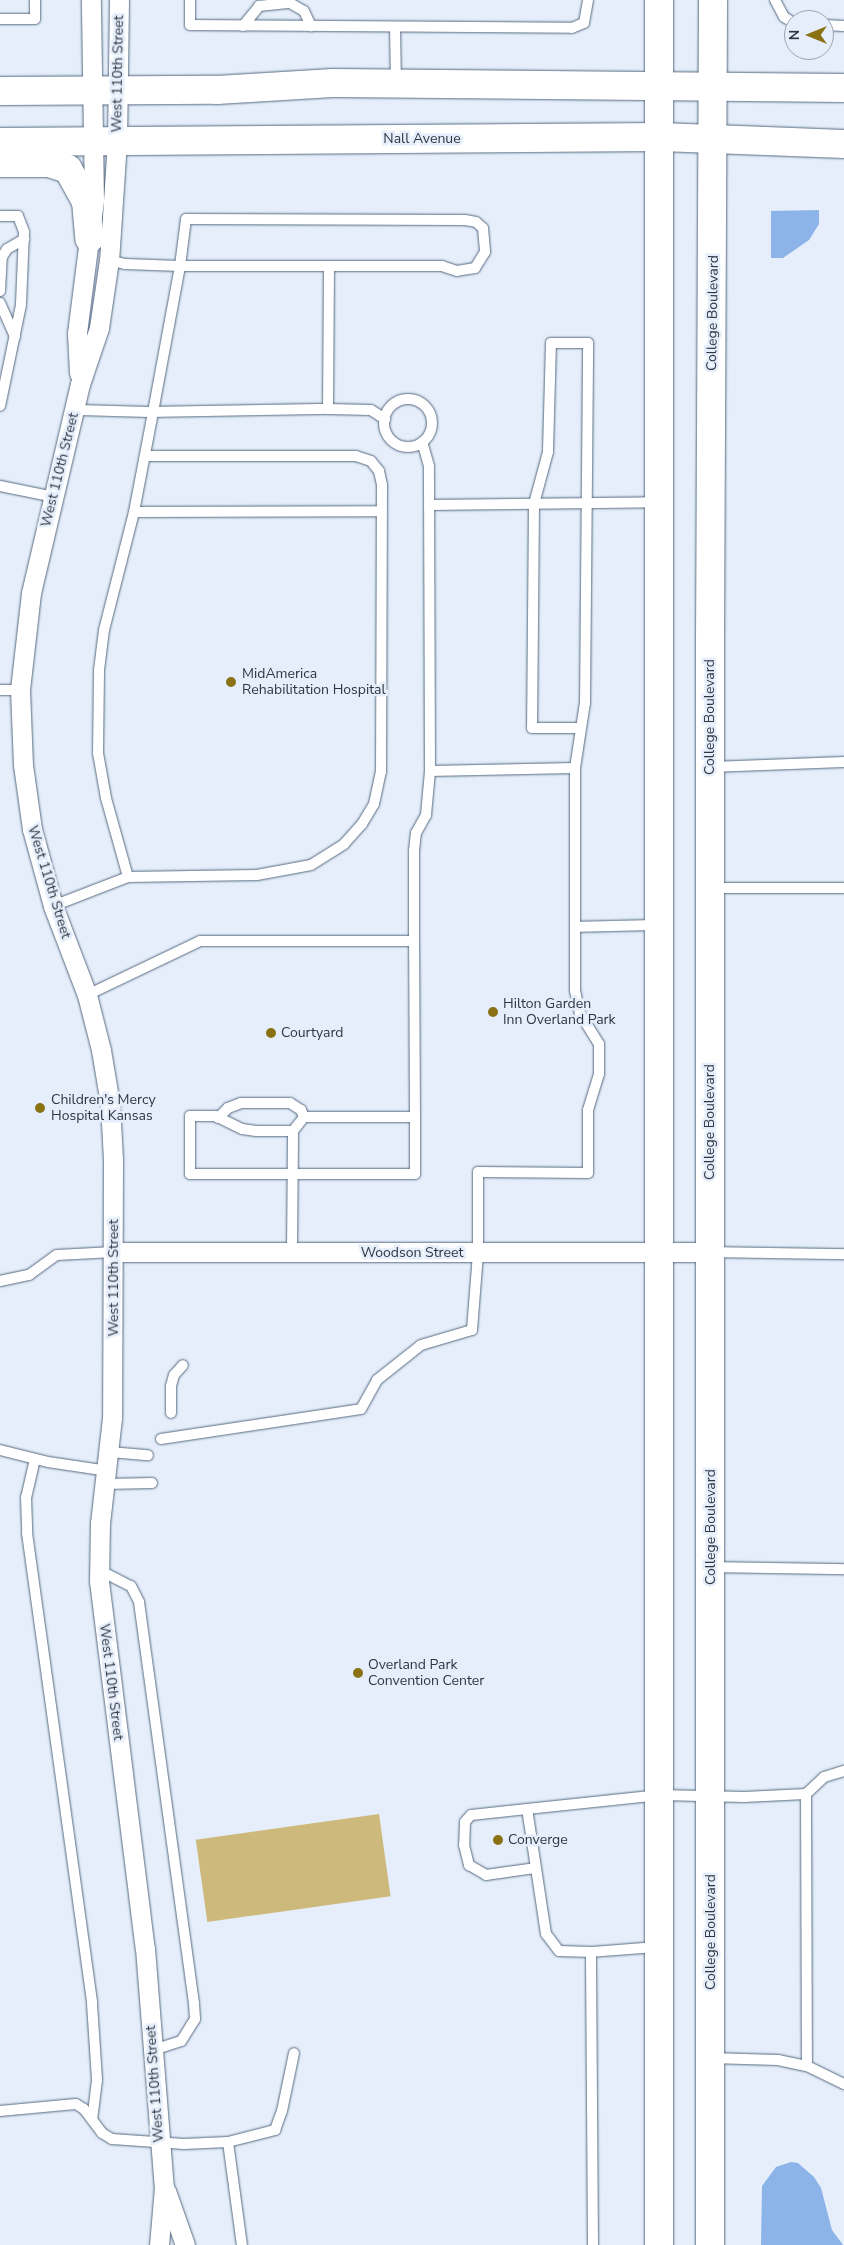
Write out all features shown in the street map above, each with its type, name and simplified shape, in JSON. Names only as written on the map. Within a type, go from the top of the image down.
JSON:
[{"type":"main road","points":[[659,2245],[660,0]]},
{"type":"main road","name":"College Boulevard","points":[[710,2245],[710,768],[715,138],[713,0]]},
{"type":"main road","points":[[0,91],[106,91],[396,83],[844,88]]},
{"type":"main road","name":"Nall Avenue","points":[[0,142],[661,137],[715,138],[753,143],[844,144]]},
{"type":"main road","points":[[0,163],[49,163],[68,169],[86,201],[89,239]]},
{"type":"street","name":"West 110th Street","points":[[80,384],[77,333],[94,200],[106,141],[106,91],[91,0]]},
{"type":"street","name":"West 110th Street","points":[[119,0],[106,91],[109,260],[99,328],[80,384],[31,593],[20,690],[27,799],[38,855],[53,906],[86,996],[101,1050],[110,1104],[114,1252],[108,1469],[100,1523],[99,1570],[104,1635],[145,1948],[164,2187],[159,2245]]},
{"type":"street","name":"Woodson Street","points":[[114,1252],[478,1253],[660,1250],[710,1252]]},
{"type":"street","name":"West 110th Street","points":[[164,2187],[185,2245]]},
{"type":"lane","points":[[0,19],[35,19],[35,0]]},
{"type":"lane","points":[[190,0],[190,25],[572,28],[584,23],[588,0]]},
{"type":"lane","points":[[775,0],[784,17]]},
{"type":"lane","points":[[243,26],[259,6],[290,3],[304,11],[311,26]]},
{"type":"lane","points":[[396,27],[396,83]]},
{"type":"lane","points":[[0,216],[18,216],[24,239],[21,305],[0,406]]},
{"type":"lane","points":[[109,260],[125,264],[180,266],[442,266],[449,270],[465,271],[481,262],[486,241],[483,228],[476,222],[465,220],[186,219],[180,266],[154,412],[134,512],[104,630],[98,709],[98,753],[106,798],[128,877]]},
{"type":"lane","points":[[0,291],[2,258],[7,249],[24,239]]},
{"type":"lane","points":[[328,409],[329,266]]},
{"type":"lane","points":[[0,303],[15,337]]},
{"type":"lane","points":[[161,1439],[361,1409],[377,1380],[420,1345],[472,1330],[478,1253],[478,1172],[588,1173],[588,1110],[599,1074],[599,1044],[580,1014],[575,991],[575,768],[585,703],[585,503],[588,343],[551,343],[548,452],[534,504],[532,728],[581,728]]},
{"type":"lane","points":[[401,399],[416,400],[429,410],[432,418],[430,432],[422,442],[411,446],[398,445],[386,431],[384,419],[394,403],[401,399]]},
{"type":"lane","points":[[74,410],[154,412],[371,410],[384,419]]},
{"type":"lane","points":[[293,1131],[242,1129],[218,1118],[190,1116],[190,1174],[415,1174],[414,941],[416,833],[426,815],[430,771],[429,466],[422,442]]},
{"type":"lane","points":[[53,906],[128,877],[257,875],[293,871],[324,858],[362,824],[374,804],[381,772],[382,511],[379,471],[371,461],[356,456],[145,456]]},
{"type":"lane","points":[[0,486],[54,497]]},
{"type":"lane","points":[[429,505],[660,502]]},
{"type":"lane","points":[[134,512],[382,511]]},
{"type":"lane","points":[[0,690],[20,690]]},
{"type":"lane","points":[[710,768],[774,763],[844,762]]},
{"type":"lane","points":[[430,771],[575,768]]},
{"type":"lane","points":[[710,888],[844,888]]},
{"type":"lane","points":[[576,927],[660,925]]},
{"type":"lane","points":[[86,996],[200,941],[414,941]]},
{"type":"lane","points":[[218,1118],[228,1108],[242,1103],[290,1103],[301,1110],[304,1117]]},
{"type":"lane","points":[[304,1117],[415,1117]]},
{"type":"lane","points":[[292,1252],[293,1131],[304,1117]]},
{"type":"lane","points":[[0,1281],[29,1275],[57,1255],[114,1252]]},
{"type":"lane","points":[[710,1252],[844,1254]]},
{"type":"lane","points":[[171,1413],[171,1386],[174,1375],[183,1365]]},
{"type":"lane","points":[[0,1450],[35,1459],[108,1469],[152,1483]]},
{"type":"lane","points":[[108,1469],[148,1455]]},
{"type":"lane","points":[[35,1459],[26,1497],[27,1533],[92,2004],[96,2080],[92,2118]]},
{"type":"lane","points":[[711,1567],[844,1569]]},
{"type":"lane","points":[[99,1570],[131,1586],[139,1602],[194,2004],[195,2019],[181,2041],[152,2050]]},
{"type":"lane","points":[[535,1868],[486,1874],[469,1866],[464,1845],[465,1822],[471,1815],[660,1795],[806,1794],[824,1777],[844,1771]]},
{"type":"lane","points":[[806,1794],[806,2066]]},
{"type":"lane","points":[[527,1810],[543,1920],[551,1944],[559,1951],[592,1952],[659,1947]]},
{"type":"lane","points":[[592,1952],[593,2245]]},
{"type":"lane","points":[[0,2111],[76,2104],[92,2118],[102,2133],[112,2139],[160,2142],[228,2142],[275,2130],[282,2112],[294,2053]]},
{"type":"lane","points":[[710,2058],[778,2060],[806,2066],[844,2084]]},
{"type":"lane","points":[[228,2142],[242,2245]]},
{"type":"shaded area","points":[[379,1814],[391,1896],[207,1922],[196,1840]]},
{"type":"water","points":[[819,210],[819,224],[809,240],[783,258],[771,258],[771,211]]},
{"type":"water","points":[[791,2162],[798,2163],[814,2177],[821,2188],[832,2230],[843,2245],[761,2245],[762,2186],[776,2167]]},
{"type":"place","name":"MidAmerica Rehabilitation Hospital","points":[[231,682]]},
{"type":"place","name":"Hilton Garden Inn Overland Park","points":[[493,1012]]},
{"type":"place","name":"Courtyard","points":[[271,1033]]},
{"type":"place","name":"Children's Mercy Hospital Kansas","points":[[40,1108]]},
{"type":"place","name":"Overland Park Convention Center","points":[[358,1673]]},
{"type":"place","name":"Converge","points":[[498,1840]]}]
